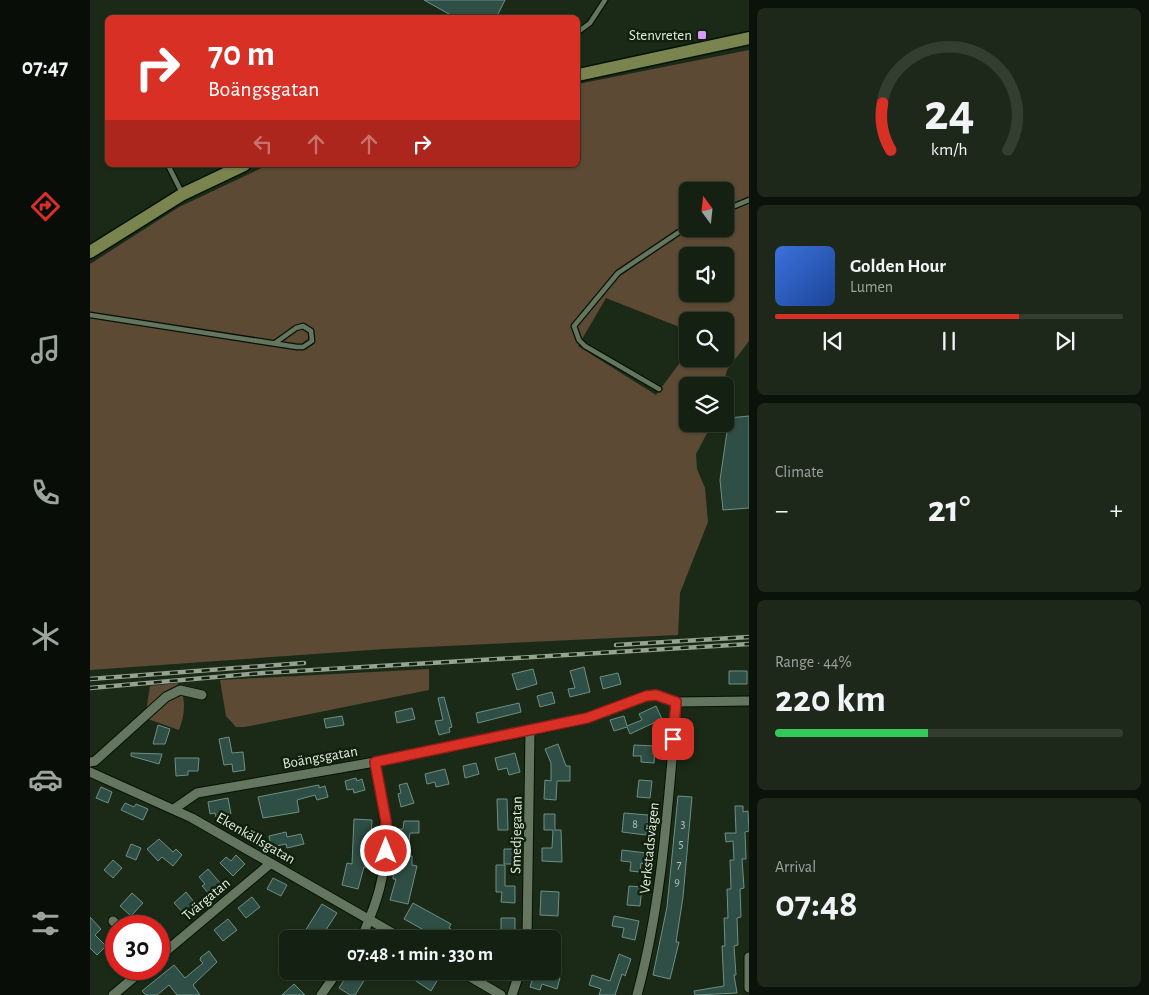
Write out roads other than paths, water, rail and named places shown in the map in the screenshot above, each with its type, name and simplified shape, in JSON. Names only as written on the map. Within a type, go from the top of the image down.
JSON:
[{"type":"main road","points":[[580,75],[749,38]]},
{"type":"main road","points":[[90,252],[183,194],[240,167]]},
{"type":"street","points":[[90,762],[102,755],[166,697],[180,690],[202,695]]},
{"type":"street","name":"Boängsgatan","points":[[174,809],[197,793],[375,762],[530,731],[587,718],[646,696],[656,695],[676,702],[749,700]]},
{"type":"street","name":"Verkstadsvägen","points":[[637,995],[647,958],[660,887],[676,702]]},
{"type":"street","name":"Smedjegatan","points":[[527,930],[530,731]]},
{"type":"street","points":[[364,930],[381,888],[386,859],[386,821],[375,762]]},
{"type":"street","name":"Ekenkällsgatan","points":[[90,772],[174,809],[388,930]]},
{"type":"street","name":"Tvärgatan","points":[[170,948],[271,863]]},
{"type":"street","points":[[749,957],[749,988]]},
{"type":"street","points":[[113,995],[131,980]]},
{"type":"street","points":[[321,995],[332,980]]},
{"type":"street","points":[[475,980],[501,995]]},
{"type":"street","points":[[512,995],[517,980]]},
{"type":"lane","points":[[580,31],[590,24],[605,0]]},
{"type":"lane","points":[[169,167],[183,194]]},
{"type":"lane","points":[[734,206],[749,200]]},
{"type":"lane","points":[[659,389],[585,346],[579,340],[574,326],[596,297],[618,273],[679,232]]},
{"type":"lane","points":[[90,315],[276,343],[304,347],[312,341],[311,331],[303,326],[296,328],[276,343]]},
{"type":"railway","points":[[616,645],[749,637]]},
{"type":"railway","points":[[90,688],[263,673],[749,644]]},
{"type":"railway","points":[[90,679],[304,663]]},
{"type":"place","name":"Stenvreten","points":[[702,35]]}]
